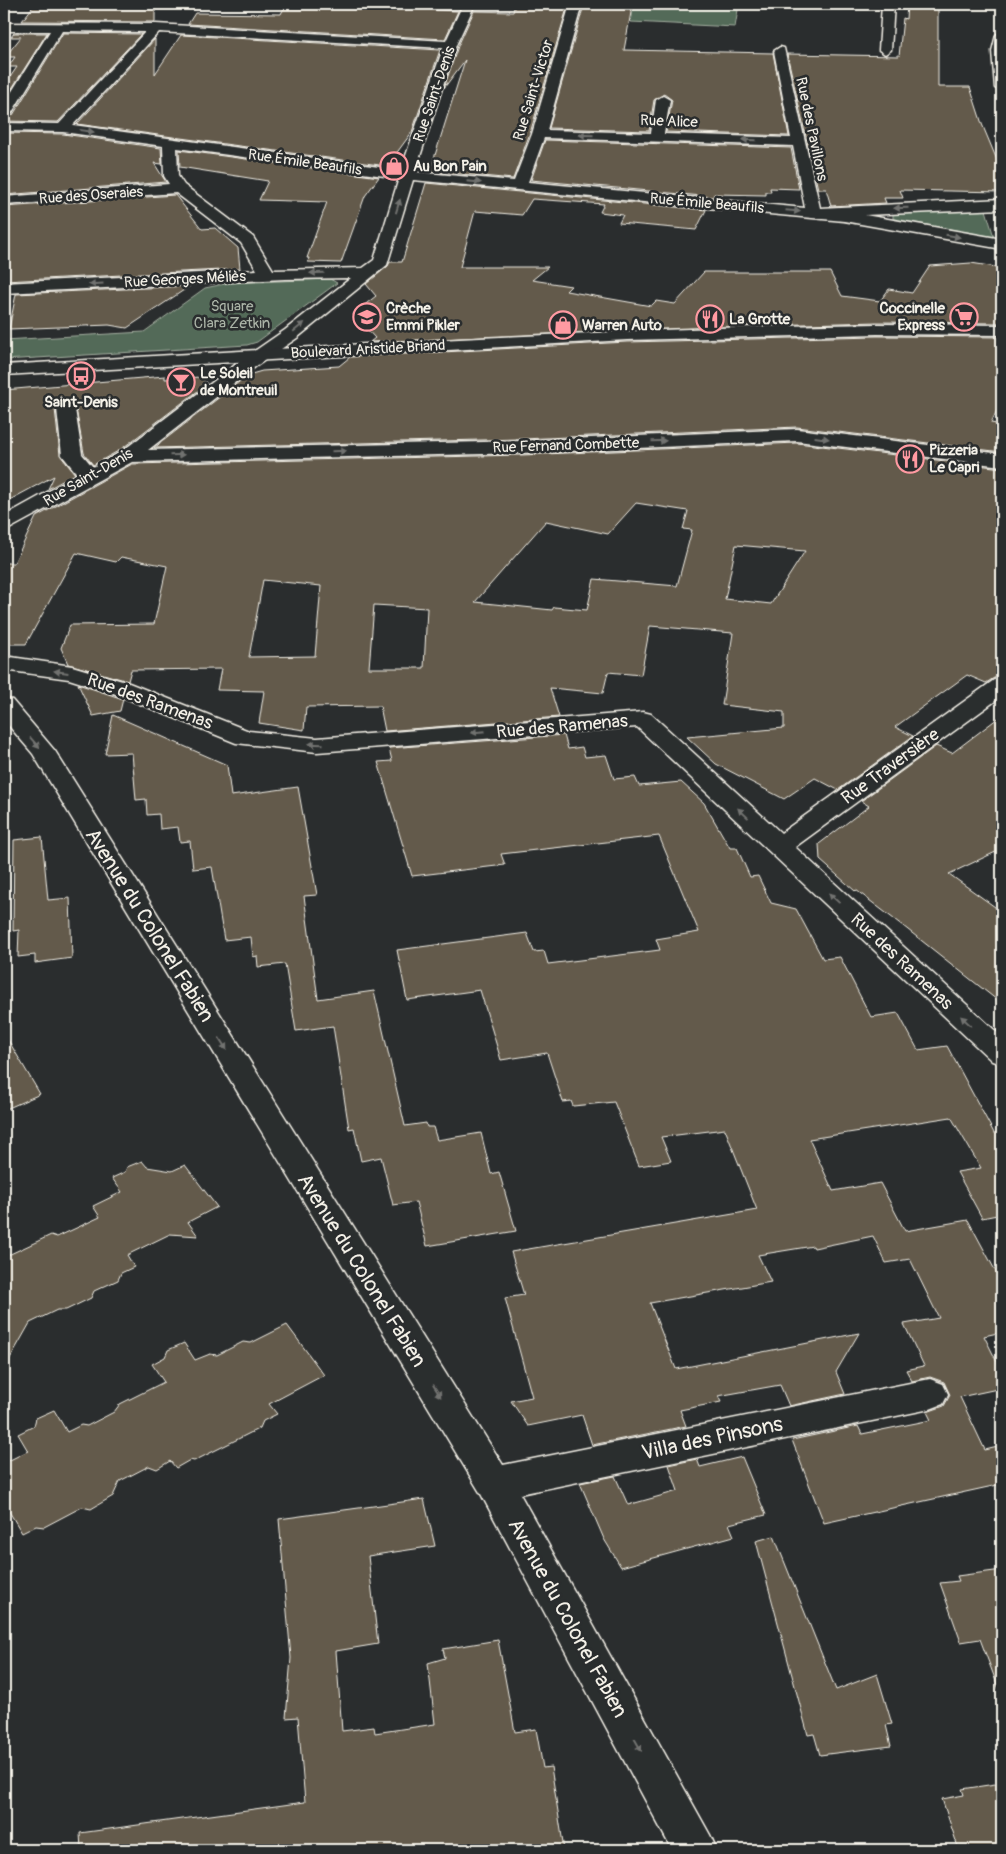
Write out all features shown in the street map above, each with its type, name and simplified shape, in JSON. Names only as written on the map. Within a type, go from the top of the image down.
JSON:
[{"type":"street","name":"Rue Saint-Denis","points":[[4,524],[128,456],[260,355],[291,334],[381,262],[407,175],[450,45],[469,4]]},
{"type":"street","name":"Rue Saint-Victor","points":[[519,186],[538,134],[576,4]]},
{"type":"street","points":[[885,50],[888,4]]},
{"type":"street","points":[[4,27],[156,28],[450,45]]},
{"type":"street","points":[[4,114],[58,28]]},
{"type":"street","points":[[63,128],[156,28]]},
{"type":"street","points":[[1002,35],[998,51],[1002,88]]},
{"type":"street","name":"Rue des Pavillons","points":[[780,51],[798,142],[815,213]]},
{"type":"street","points":[[657,137],[663,100]]},
{"type":"street","name":"Rue Émile Beaufils","points":[[4,127],[63,128],[407,175],[844,216],[1002,244]]},
{"type":"street","name":"Rue Alice","points":[[538,134],[798,142]]},
{"type":"street","points":[[170,143],[171,176],[179,188],[247,240],[264,266],[267,275]]},
{"type":"street","name":"Rue des Oseraies","points":[[4,202],[179,188]]},
{"type":"street","name":"Rue Émile Beaufils","points":[[815,213],[1002,204]]},
{"type":"street","name":"Rue Georges Méliès","points":[[4,288],[267,275],[366,273]]},
{"type":"street","name":"Boulevard Aristide Briand","points":[[4,370],[652,334],[804,330],[1002,330]]},
{"type":"street","points":[[66,409],[72,455],[90,477]]},
{"type":"street","name":"Rue Fernand Combette","points":[[128,456],[522,447],[797,435],[1002,460]]},
{"type":"street","name":"Rue des Ramenas","points":[[4,663],[72,673],[122,688],[244,738],[317,745],[643,719],[1002,1054]]},
{"type":"street","name":"Rue Traversière","points":[[778,847],[1002,685]]},
{"type":"street","name":"Avenue du Colonel Fabien","points":[[4,706],[43,751],[494,1483],[695,1850]]},
{"type":"street","name":"Villa des Pinsons","points":[[494,1483],[930,1394]]},
{"type":"green space","points":[[634,4],[739,4],[735,27],[631,22]]},
{"type":"green space","points":[[986,210],[994,237],[893,219],[893,212]]},
{"type":"green space","name":"Square Clara Zetkin","points":[[330,279],[337,283],[257,342],[247,345],[4,360],[4,340],[144,332],[205,288],[229,283]]},
{"type":"building","points":[[35,4],[155,4],[155,22],[22,21]]},
{"type":"building","points":[[439,4],[436,10],[458,11],[445,39],[188,24],[195,13],[281,14],[284,8],[356,9],[357,6]]},
{"type":"building","points":[[515,4],[568,5],[530,133],[513,179],[430,171],[465,60],[444,88],[458,46],[474,11],[513,12]]},
{"type":"building","points":[[907,4],[938,4],[938,87],[970,87],[982,124],[1002,172],[1002,192],[900,190],[903,198],[884,198],[886,203],[831,206],[826,189],[818,189],[787,54],[899,56],[903,18],[906,19]]},
{"type":"building","points":[[584,5],[632,7],[624,50],[773,53],[789,136],[666,132],[672,100],[664,94],[654,100],[649,131],[549,128]]},
{"type":"building","points":[[14,33],[47,33],[4,101],[4,86],[17,67],[8,67],[15,57],[5,57],[21,37],[11,37]]},
{"type":"building","points":[[63,33],[141,34],[58,122],[4,121],[13,115]]},
{"type":"building","points":[[181,35],[440,50],[412,132],[387,166],[77,124],[155,39],[155,74]]},
{"type":"building","points":[[4,133],[63,134],[161,148],[162,164],[154,163],[166,182],[4,195],[4,161],[7,149],[4,149]]},
{"type":"building","points":[[545,140],[791,148],[799,189],[770,188],[771,192],[766,192],[766,195],[714,194],[713,197],[531,180]]},
{"type":"building","points":[[179,150],[379,177],[365,196],[341,263],[308,262],[309,258],[307,258],[327,202],[259,200],[268,181],[180,167]]},
{"type":"building","points":[[426,183],[706,210],[696,230],[619,223],[623,215],[600,212],[604,204],[532,199],[522,215],[475,211],[460,267],[548,267],[532,280],[571,286],[566,291],[651,306],[656,301],[675,304],[704,272],[830,272],[842,296],[880,301],[889,289],[912,293],[930,266],[971,263],[1002,268],[1002,323],[877,322],[768,325],[370,342],[375,338],[353,314],[376,296],[366,284],[388,266],[390,262],[402,262]]},
{"type":"building","points":[[175,195],[202,229],[215,228],[238,248],[240,269],[4,281],[4,207]]},
{"type":"building","points":[[190,286],[127,328],[109,325],[9,329],[16,294]]},
{"type":"building","points":[[877,336],[1002,337],[1002,400],[991,423],[1002,425],[1002,452],[797,427],[522,439],[154,448],[248,375],[262,371],[339,366],[350,357],[627,342]]},
{"type":"building","points":[[165,376],[165,379],[201,377],[207,384],[120,450],[93,465],[84,453],[75,404],[67,401],[58,403],[55,409],[60,455],[75,474],[48,489],[54,476],[4,503],[4,390]]},
{"type":"building","points":[[797,443],[1002,468],[1002,676],[986,683],[967,675],[895,727],[913,736],[838,790],[815,778],[784,799],[716,764],[687,737],[784,728],[784,712],[722,705],[733,633],[650,626],[641,675],[608,672],[603,693],[550,688],[559,717],[385,731],[380,706],[306,707],[304,730],[259,723],[264,691],[217,690],[221,669],[131,670],[128,681],[68,664],[61,648],[70,625],[154,624],[167,566],[121,557],[116,562],[76,553],[26,644],[4,644],[4,563],[14,563],[36,517],[132,464],[522,455]],"holes":[[[636,503],[688,511],[683,529],[692,530],[677,586],[594,579],[587,610],[554,607],[552,610],[475,602],[546,521],[608,534]],[[736,545],[805,551],[771,604],[725,599]],[[263,580],[321,586],[315,656],[249,657]],[[374,605],[427,608],[424,668],[369,668]]]},
{"type":"building","points":[[78,684],[123,699],[120,711],[93,716]]},
{"type":"building","points":[[113,715],[227,765],[231,796],[298,787],[317,895],[304,896],[318,999],[374,991],[405,1126],[426,1123],[427,1127],[433,1127],[437,1140],[481,1133],[491,1174],[499,1172],[516,1231],[427,1246],[416,1202],[393,1205],[381,1157],[361,1161],[354,1128],[349,1129],[333,1026],[296,1031],[285,964],[258,967],[257,956],[253,957],[251,937],[224,940],[212,867],[193,869],[190,841],[180,842],[178,827],[160,829],[159,814],[147,815],[146,799],[136,800],[132,753],[105,754]]},
{"type":"building","points":[[1002,715],[1002,849],[949,874],[1002,912],[1002,1004],[903,926],[855,891],[820,860],[819,844],[869,806],[861,801],[936,746],[952,753]]},
{"type":"building","points":[[564,735],[568,749],[582,747],[585,757],[606,755],[614,779],[635,777],[639,786],[681,782],[704,803],[730,848],[737,848],[750,877],[758,876],[771,903],[796,909],[823,959],[840,957],[871,1017],[898,1013],[918,1050],[947,1046],[994,1133],[1002,1131],[1002,1214],[982,1218],[957,1172],[981,1168],[951,1117],[809,1139],[833,1191],[880,1183],[905,1231],[968,1220],[1002,1283],[1002,1332],[984,1336],[1002,1372],[1002,1388],[960,1397],[985,1450],[1002,1446],[1002,1484],[824,1523],[792,1440],[858,1426],[862,1434],[931,1420],[927,1412],[944,1406],[950,1395],[944,1382],[930,1377],[912,1381],[906,1370],[924,1366],[904,1324],[939,1318],[910,1259],[886,1263],[873,1236],[814,1248],[813,1246],[758,1255],[771,1282],[650,1303],[676,1369],[859,1333],[836,1372],[845,1394],[789,1406],[780,1385],[718,1396],[721,1402],[680,1410],[686,1426],[592,1445],[582,1415],[528,1426],[511,1401],[532,1397],[505,1298],[524,1295],[511,1252],[757,1210],[725,1129],[661,1137],[671,1161],[639,1166],[614,1102],[573,1106],[571,1101],[563,1102],[547,1053],[501,1060],[480,990],[407,1000],[397,950],[527,933],[534,952],[544,951],[548,964],[660,950],[656,939],[699,932],[659,836],[501,854],[505,865],[412,876],[378,762],[392,761],[389,748]]},
{"type":"building","points":[[42,837],[48,900],[70,898],[72,958],[35,963],[35,955],[18,957],[19,930],[13,931],[14,840]]},
{"type":"building","points":[[4,1033],[40,1094],[4,1110]]},
{"type":"building","points":[[142,1161],[147,1167],[172,1171],[185,1165],[217,1207],[188,1222],[198,1236],[170,1234],[127,1255],[134,1267],[121,1273],[118,1280],[94,1291],[91,1298],[66,1310],[57,1310],[30,1323],[4,1369],[4,1257],[51,1235],[57,1237],[100,1217],[93,1206],[122,1192],[112,1178],[125,1172],[127,1167]]},
{"type":"building","points":[[287,1325],[324,1375],[269,1404],[277,1414],[263,1421],[260,1428],[176,1468],[170,1461],[157,1469],[149,1466],[120,1481],[113,1496],[91,1509],[82,1507],[44,1527],[36,1526],[22,1533],[4,1503],[4,1463],[28,1451],[18,1434],[34,1426],[36,1418],[54,1410],[67,1432],[81,1425],[87,1426],[114,1412],[120,1404],[164,1382],[152,1364],[165,1357],[168,1350],[184,1343],[195,1360],[210,1354],[217,1355],[243,1342],[251,1343]]},
{"type":"building","points":[[742,1457],[766,1515],[729,1524],[734,1536],[621,1567],[604,1539],[580,1483],[615,1476],[628,1505],[678,1491],[669,1465],[697,1459],[700,1467]]},
{"type":"building","points":[[424,1499],[435,1546],[368,1556],[378,1644],[336,1651],[342,1731],[374,1727],[375,1733],[435,1724],[428,1663],[445,1658],[443,1649],[498,1640],[515,1732],[536,1729],[543,1768],[551,1767],[564,1850],[81,1850],[80,1833],[305,1802],[298,1717],[286,1718],[291,1658],[279,1519]]},
{"type":"building","points":[[774,1536],[836,1690],[877,1674],[892,1724],[886,1725],[891,1746],[820,1755],[814,1734],[808,1735],[756,1541]]},
{"type":"building","points":[[1002,1570],[1002,1691],[1000,1692],[980,1639],[961,1642],[940,1583],[959,1581],[957,1576]]},
{"type":"building","points":[[1002,1783],[1002,1850],[959,1850],[942,1799],[964,1795],[962,1789]]},
{"type":"place","name":"Au Bon Pain","points":[[394,166]]},
{"type":"place","name":"Crèche Emmi Pikler","points":[[367,317]]},
{"type":"place","name":"Coccinelle Express","points":[[964,317]]},
{"type":"place","name":"La Grotte","points":[[710,319]]},
{"type":"place","name":"Warren Auto","points":[[563,325]]},
{"type":"place","name":"Saint-Denis","points":[[81,376]]},
{"type":"place","name":"Le Soleil de Montreuil","points":[[181,382]]},
{"type":"place","name":"Pizzeria Le Capri","points":[[910,459]]}]
